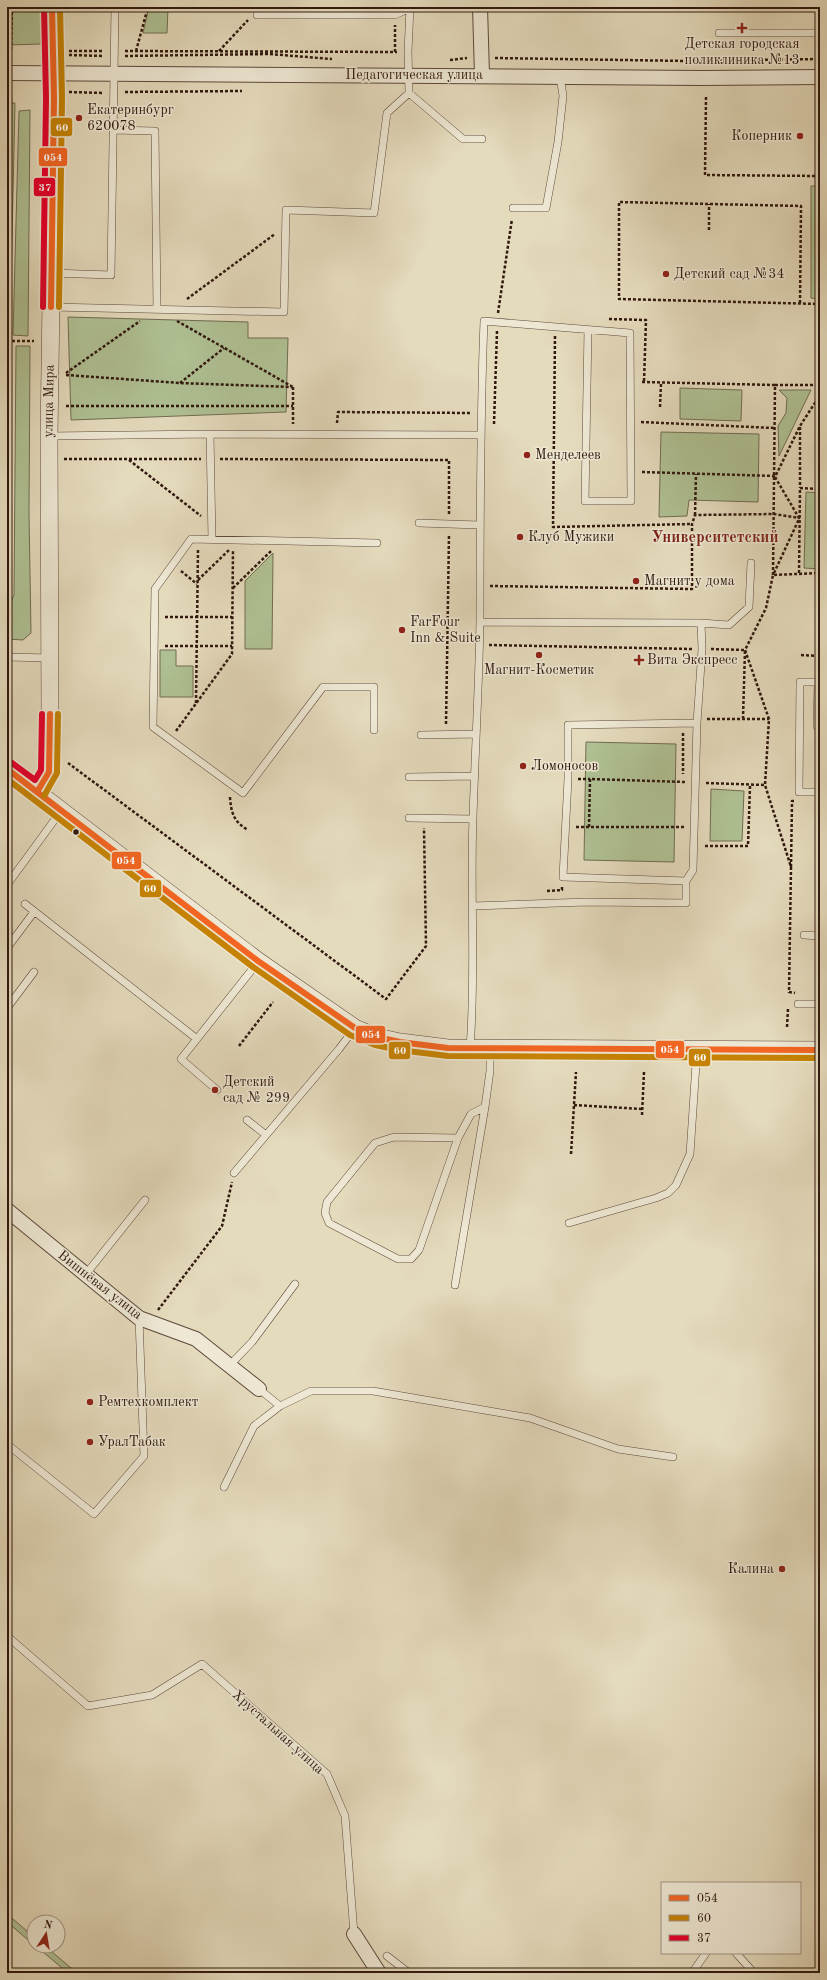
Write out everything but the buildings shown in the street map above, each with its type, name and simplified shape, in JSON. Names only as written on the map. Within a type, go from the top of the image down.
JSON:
[{"type":"street","name":"улица Мира","points":[[37,792],[49,772],[50,658],[48,436],[51,307],[53,74],[52,7]]},
{"type":"street","points":[[480,7],[482,75]]},
{"type":"street","name":"Педагогическая улица","points":[[7,73],[409,76],[482,75],[701,78],[820,76]]},
{"type":"street","points":[[7,769],[258,961],[354,1028],[377,1037],[400,1042],[448,1048],[820,1050]]},
{"type":"street","name":"Вишнёвая улица","points":[[7,1210],[144,1320],[196,1339],[259,1389]]},
{"type":"street","name":"Хрустальная улица","points":[[354,1934],[379,1973]]},
{"type":"lane","points":[[51,273],[111,275],[115,7]]},
{"type":"lane","points":[[51,307],[284,312],[286,210],[374,213],[388,112],[409,93],[408,52],[410,8],[395,15],[257,15]]},
{"type":"lane","points":[[719,33],[820,33]]},
{"type":"lane","points":[[513,208],[546,208],[558,142],[563,96],[560,76]]},
{"type":"lane","points":[[409,93],[463,139],[482,139]]},
{"type":"lane","points":[[113,130],[155,131],[157,309]]},
{"type":"lane","points":[[470,1048],[472,1024],[472,819],[475,776],[475,734],[480,622],[480,413],[484,321],[630,333],[631,501],[585,501],[588,330]]},
{"type":"lane","points":[[48,436],[210,434],[481,435]]},
{"type":"lane","points":[[210,434],[212,459],[212,539]]},
{"type":"lane","points":[[419,524],[479,525]]},
{"type":"lane","points":[[374,730],[374,687],[323,687],[244,793],[153,727],[154,646],[155,589],[191,539],[377,543]]},
{"type":"lane","points":[[480,622],[701,623],[729,625],[749,607],[751,562]]},
{"type":"lane","points":[[473,906],[587,902],[686,903],[686,881],[693,870],[702,649],[701,623]]},
{"type":"lane","points":[[7,657],[50,658]]},
{"type":"lane","points":[[817,726],[819,682],[800,682],[799,792],[820,792]]},
{"type":"lane","points":[[686,881],[563,877],[568,779],[568,725],[698,719]]},
{"type":"lane","points":[[421,734],[446,736],[475,734]]},
{"type":"lane","points":[[409,777],[475,776]]},
{"type":"lane","points":[[7,885],[61,811]]},
{"type":"lane","points":[[409,818],[472,819]]},
{"type":"lane","points":[[24,904],[197,1039]]},
{"type":"lane","points":[[7,948],[34,912]]},
{"type":"lane","points":[[804,935],[820,936]]},
{"type":"lane","points":[[217,1090],[181,1059],[258,961]]},
{"type":"lane","points":[[7,1008],[34,972]]},
{"type":"lane","points":[[798,1004],[820,1004]]},
{"type":"lane","points":[[234,1174],[339,1049],[354,1028]]},
{"type":"lane","points":[[455,1285],[485,1107],[490,1071],[490,1048]]},
{"type":"lane","points":[[569,1223],[668,1194],[676,1184],[690,1154],[696,1049]]},
{"type":"lane","points":[[458,1138],[394,1137],[375,1143],[327,1202],[325,1213],[329,1223],[398,1259],[411,1259],[419,1250],[458,1138],[472,1114],[485,1107]]},
{"type":"lane","points":[[246,1120],[266,1135]]},
{"type":"lane","points":[[86,1274],[145,1200]]},
{"type":"lane","points":[[229,1366],[252,1342],[295,1284]]},
{"type":"lane","points":[[8,1445],[94,1514],[144,1456],[144,1320]]},
{"type":"lane","points":[[259,1389],[280,1406]]},
{"type":"lane","points":[[224,1487],[254,1426],[280,1406],[310,1391],[373,1391],[530,1418],[618,1449],[673,1457]]},
{"type":"lane","name":"Хрустальная улица","points":[[7,1636],[88,1706],[152,1695],[202,1664],[327,1774],[346,1816],[354,1934]]},
{"type":"lane","points":[[692,1973],[705,1954]]},
{"type":"lane","points":[[737,1954],[754,1973]]},
{"type":"lane","points":[[387,1956],[409,1973]]},
{"type":"path","points":[[11,50],[12,7]]},
{"type":"path","points":[[136,51],[148,7]]},
{"type":"path","points":[[219,51],[244,22],[257,15]]},
{"type":"path","points":[[68,50],[115,53],[136,51],[395,52],[395,15]]},
{"type":"path","points":[[64,53],[68,55],[115,53],[269,54],[339,60]]},
{"type":"path","points":[[447,61],[477,57],[481,53],[487,57],[507,58],[820,60]]},
{"type":"path","points":[[706,96],[705,174],[820,176]]},
{"type":"path","points":[[7,594],[9,590],[11,98]]},
{"type":"path","points":[[800,303],[801,206],[619,202],[619,299],[820,304]]},
{"type":"path","points":[[709,204],[709,230]]},
{"type":"path","points":[[497,321],[513,208]]},
{"type":"path","points":[[173,310],[286,225]]},
{"type":"path","points":[[157,309],[293,387],[180,383],[63,374],[157,309]]},
{"type":"path","points":[[494,430],[497,329],[504,329]]},
{"type":"path","points":[[555,330],[553,527],[692,524]]},
{"type":"path","points":[[180,383],[224,348]]},
{"type":"path","points":[[631,382],[820,385]]},
{"type":"path","points":[[660,407],[661,383]]},
{"type":"path","points":[[774,575],[775,385]]},
{"type":"path","points":[[293,387],[293,425]]},
{"type":"path","points":[[775,476],[800,426],[820,396]]},
{"type":"path","points":[[64,406],[293,406]]},
{"type":"path","points":[[338,412],[480,413]]},
{"type":"path","points":[[647,422],[774,428]]},
{"type":"path","points":[[799,573],[800,426]]},
{"type":"path","points":[[64,459],[449,460],[446,736]]},
{"type":"path","points":[[129,459],[212,524]]},
{"type":"path","points":[[632,472],[775,476]]},
{"type":"path","points":[[489,578],[489,586],[692,590],[692,524],[695,515],[696,474]]},
{"type":"path","points":[[775,476],[800,518]]},
{"type":"path","points":[[800,488],[820,489]]},
{"type":"path","points":[[695,515],[774,514],[800,518]]},
{"type":"path","points":[[743,718],[745,650],[766,608],[774,575],[800,518]]},
{"type":"path","points":[[196,703],[198,539]]},
{"type":"path","points":[[233,588],[282,541]]},
{"type":"path","points":[[170,739],[232,654],[233,547],[198,580]]},
{"type":"path","points":[[172,565],[198,585]]},
{"type":"path","points":[[774,575],[820,573]]},
{"type":"path","points":[[155,617],[232,617]]},
{"type":"path","points":[[488,645],[745,650]]},
{"type":"path","points":[[154,646],[232,646]]},
{"type":"path","points":[[690,649],[690,656]]},
{"type":"path","points":[[745,650],[769,719],[765,785],[791,867]]},
{"type":"path","points":[[801,656],[820,656]]},
{"type":"path","points":[[698,719],[769,719]]},
{"type":"path","points":[[683,731],[683,789]]},
{"type":"path","points":[[68,763],[386,999],[426,946],[424,818]]},
{"type":"path","points":[[589,827],[590,779],[696,782],[750,786],[765,785]]},
{"type":"path","points":[[229,782],[231,810],[240,825],[248,830]]},
{"type":"path","points":[[704,847],[748,846],[750,786]]},
{"type":"path","points":[[792,802],[789,992],[797,993]]},
{"type":"path","points":[[683,819],[683,827]]},
{"type":"path","points":[[566,827],[695,827]]},
{"type":"path","points":[[239,1046],[273,1002]]},
{"type":"path","points":[[571,1154],[576,1072]]},
{"type":"path","points":[[642,1115],[644,1072]]},
{"type":"path","points":[[574,1106],[642,1109]]},
{"type":"path","points":[[144,1320],[222,1226],[234,1174]]},
{"type":"green space","points":[[7,7],[42,7],[41,44],[7,45]]},
{"type":"green space","points":[[149,7],[168,7],[167,33],[143,33]]},
{"type":"green space","points":[[7,103],[15,103],[10,330],[7,330]]},
{"type":"green space","points":[[30,110],[28,336],[13,335],[19,111]]},
{"type":"green space","points":[[811,186],[820,186],[819,299],[811,298]]},
{"type":"green space","points":[[68,317],[248,322],[248,338],[288,338],[286,412],[71,420]]},
{"type":"green space","points":[[16,346],[30,346],[29,514],[31,633],[23,640],[7,639],[7,610],[14,595]]},
{"type":"green space","points":[[7,350],[9,350],[11,593],[7,601]]},
{"type":"green space","points":[[680,388],[742,390],[741,421],[680,419]]},
{"type":"green space","points":[[779,390],[811,390],[779,456],[778,426],[786,413],[787,398]]},
{"type":"green space","points":[[661,432],[759,434],[758,502],[689,500],[687,516],[659,517]]},
{"type":"green space","points":[[806,492],[820,493],[820,569],[804,568]]},
{"type":"green space","points":[[273,553],[272,649],[245,649],[245,581]]},
{"type":"green space","points":[[160,650],[176,650],[176,666],[193,666],[193,697],[160,697]]},
{"type":"green space","points":[[586,742],[676,744],[674,862],[584,860]]},
{"type":"green space","points":[[711,789],[744,791],[742,841],[710,841]]},
{"type":"green space","points":[[7,1914],[26,1930],[26,1938],[7,1922]]},
{"type":"green space","points":[[45,1954],[54,1954],[77,1973],[68,1973]]},
{"type":"transit line","name":"37","points":[[43,307],[46,98],[44,7]]},
{"type":"transit line","name":"054","points":[[51,307],[54,98],[52,7]]},
{"type":"transit line","name":"60","points":[[59,307],[62,98],[60,7]]},
{"type":"transit line","name":"37","points":[[12,763],[35,780],[41,770],[42,714]]},
{"type":"transit line","name":"054","points":[[37,792],[49,772],[50,714]]},
{"type":"transit line","name":"60","points":[[44,796],[57,773],[58,714]]},
{"type":"transit line","name":"054","points":[[7,769],[258,961],[355,1028],[377,1037],[400,1042],[448,1048],[820,1050]]},
{"type":"transit line","name":"60","points":[[7,779],[253,967],[350,1035],[375,1045],[399,1050],[448,1056],[820,1058]]},
{"type":"place","name":"Детская городская поликлиника №13","points":[[742,28]]},
{"type":"place","name":"Екатеринбург 620078","points":[[79,118]]},
{"type":"place","name":"Коперник","points":[[800,136]]},
{"type":"place","name":"Детский сад №34","points":[[666,274]]},
{"type":"place","name":"Менделеев","points":[[527,455]]},
{"type":"place","name":"Клуб Мужики","points":[[520,537]]},
{"type":"place","name":"Магнит у дома","points":[[636,581]]},
{"type":"place","name":"FarFour Inn & Suite","points":[[402,630]]},
{"type":"place","name":"Магнит-Косметик","points":[[539,655]]},
{"type":"place","name":"Вита Экспресс","points":[[639,660]]},
{"type":"place","name":"Ломоносов","points":[[523,766]]},
{"type":"place","name":"Детский сад № 299","points":[[215,1090]]},
{"type":"place","name":"Ремтехкомплект","points":[[90,1402]]},
{"type":"place","name":"УралТабак","points":[[90,1442]]},
{"type":"place","name":"Калина","points":[[782,1569]]},
{"type":"district","name":"Университетский","points":[[715,538]]}]
